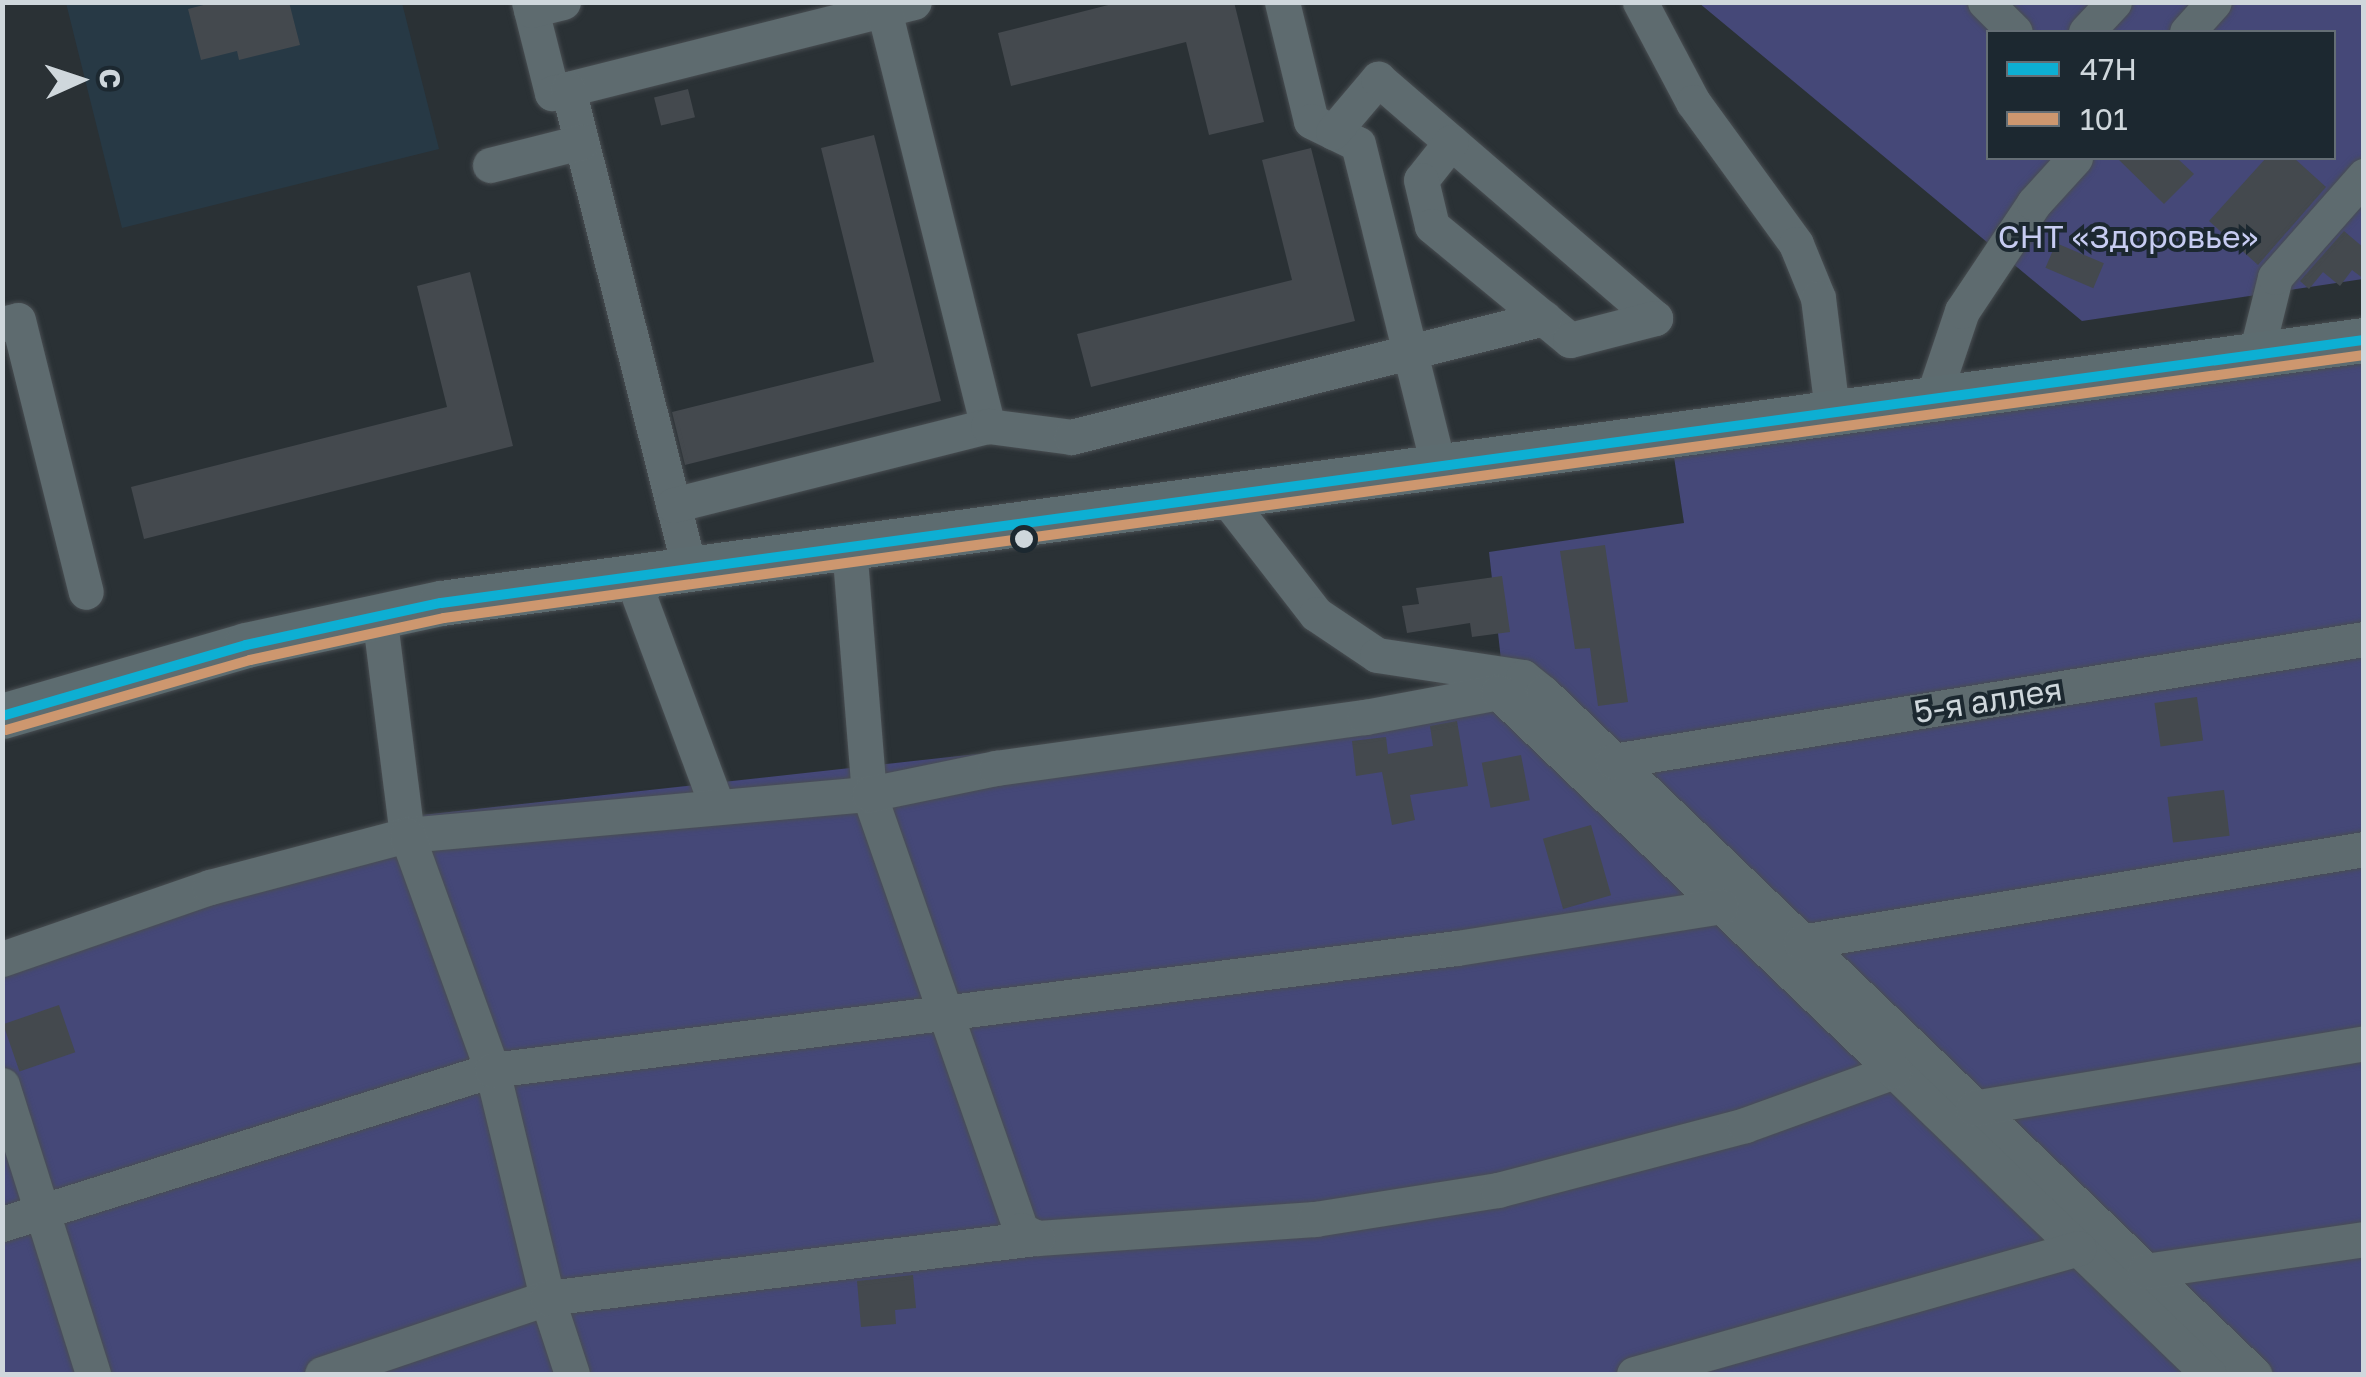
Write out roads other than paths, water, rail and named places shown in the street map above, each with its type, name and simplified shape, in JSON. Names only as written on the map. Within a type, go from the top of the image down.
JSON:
[{"type":"main road","points":[[2,716],[380,614],[631,575],[1226,498],[2364,340]]},
{"type":"street","points":[[1282,2],[1312,121],[1358,144],[1439,468]]},
{"type":"street","points":[[1640,2],[1693,102],[1796,244],[1818,298],[1832,411]]},
{"type":"street","points":[[1985,2],[2013,30]]},
{"type":"street","points":[[2088,30],[2114,2]]},
{"type":"street","points":[[2189,30],[2214,2]]},
{"type":"street","points":[[541,5],[552,93],[899,6],[988,426]]},
{"type":"street","points":[[1333,132],[1378,80],[1655,318],[1570,340],[1432,226],[1420,180],[1450,142]]},
{"type":"street","points":[[568,89],[689,568]]},
{"type":"street","points":[[490,165],[581,142]]},
{"type":"street","points":[[1933,398],[1962,310],[2034,203],[2073,160]]},
{"type":"street","points":[[2256,354],[2276,277],[2364,176]]},
{"type":"street","points":[[673,505],[988,426],[1071,436],[1544,318]]},
{"type":"street","points":[[2,324],[18,320],[86,592]]},
{"type":"street","points":[[1226,498],[1316,614],[1377,655],[1523,678],[2254,1374]]},
{"type":"street","points":[[849,546],[869,794],[1008,1206],[1021,1230],[1037,1238]]},
{"type":"street","points":[[631,575],[716,803]]},
{"type":"street","points":[[380,614],[407,834],[492,1070],[547,1298],[572,1374]]},
{"type":"street","name":"5-я аллея","points":[[1613,761],[2364,640]]},
{"type":"street","points":[[2,958],[210,887],[407,834],[716,803],[869,794],[996,768],[1365,718],[1498,692],[2209,1374]]},
{"type":"street","points":[[1801,942],[2364,849]]},
{"type":"street","points":[[2,1224],[492,1070],[1456,948],[1722,906]]},
{"type":"street","points":[[1974,1108],[2364,1043]]},
{"type":"street","points":[[322,1374],[547,1298],[1037,1238],[1316,1219],[1498,1190],[1745,1125],[1894,1070]]},
{"type":"street","points":[[2,1085],[94,1374]]},
{"type":"street","points":[[2146,1272],[2364,1239]]},
{"type":"street","points":[[1634,1374],[1714,1364],[2079,1248]]},
{"type":"park label","name":"СНТ «Здоровье»","points":[[2128,236]]}]
